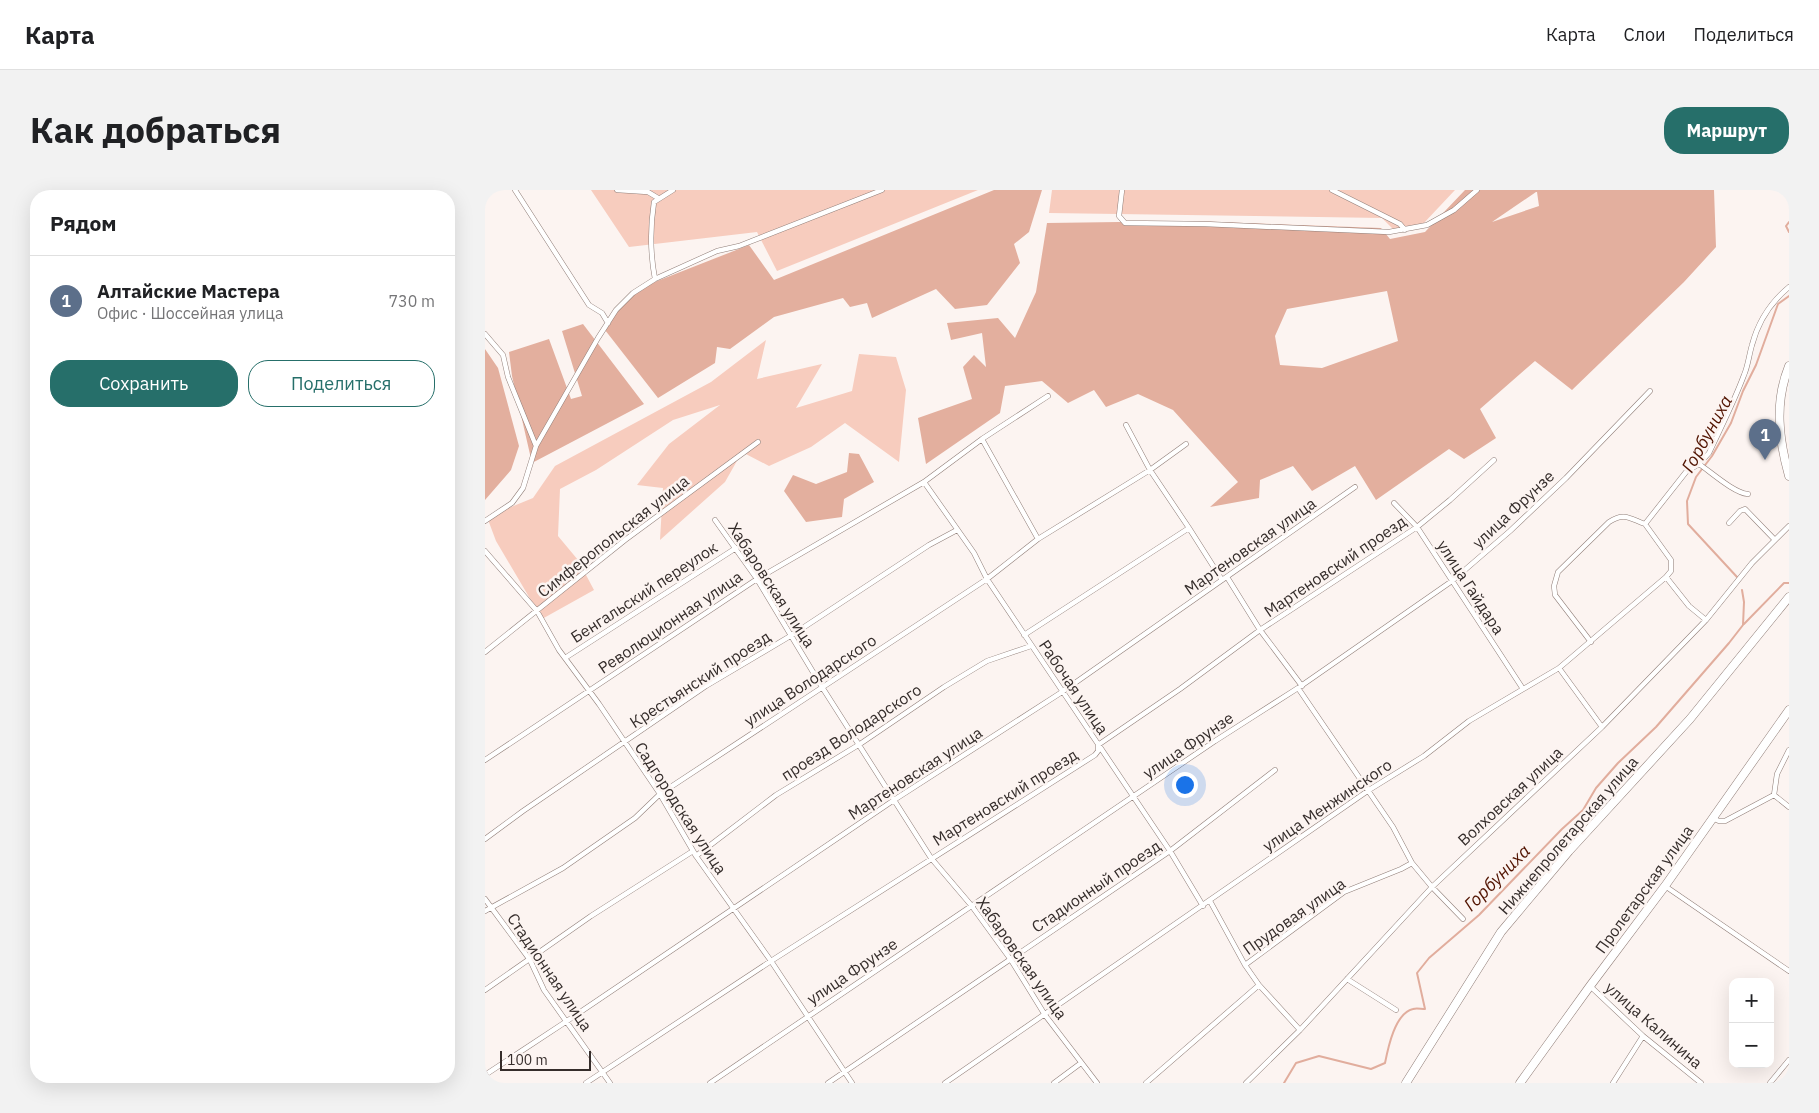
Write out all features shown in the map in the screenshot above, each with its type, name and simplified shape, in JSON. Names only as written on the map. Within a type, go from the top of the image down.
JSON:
[{"type":"main road","points":[[1789,366],[1783,380],[1779,427],[1789,476]]},
{"type":"main road","name":"Нижнепролетарская улица","points":[[1406,1083],[1501,932],[1569,852],[1689,719],[1789,597]]},
{"type":"main road","name":"Пролетарская улица","points":[[1520,1083],[1665,886],[1789,710]]},
{"type":"street","points":[[515,190],[589,305],[600,311],[608,323]]},
{"type":"street","points":[[617,190],[648,192],[658,198]]},
{"type":"street","points":[[655,279],[652,261],[651,226],[654,202],[673,190]]},
{"type":"street","points":[[485,521],[512,503],[523,488],[536,446],[608,323],[633,293],[655,279],[717,251],[739,246],[881,190]]},
{"type":"street","points":[[1122,190],[1119,216],[1125,223],[1205,224],[1389,232],[1427,225],[1454,210],[1477,190]]},
{"type":"street","points":[[1332,190],[1400,224],[1405,230]]},
{"type":"street","points":[[1645,524],[1686,472],[1699,464],[1709,453],[1746,372],[1752,344],[1763,318],[1769,307],[1789,287]]},
{"type":"street","points":[[485,334],[503,355],[508,376],[536,446]]},
{"type":"street","name":"улица Фрунзе","points":[[710,1083],[1133,796],[1300,687],[1453,581],[1566,478],[1650,391]]},
{"type":"street","name":"Революционная улица","points":[[485,760],[757,579],[924,482],[982,439],[1048,396]]},
{"type":"street","points":[[1126,425],[1150,470],[1222,580]]},
{"type":"street","points":[[982,439],[1039,539]]},
{"type":"street","name":"Симферопольская улица","points":[[485,652],[625,540],[758,442]]},
{"type":"street","name":"улица Володарского","points":[[485,911],[563,868],[635,818],[660,794],[987,579],[1039,539],[1150,470],[1186,444]]},
{"type":"street","name":"Мартеновский проезд","points":[[586,1083],[771,961],[1095,755],[1098,745],[1180,689],[1260,630],[1417,527],[1494,460]]},
{"type":"street","points":[[1699,464],[1743,494],[1748,494]]},
{"type":"street","name":"Рабочая улица","points":[[924,482],[974,553],[987,579],[1170,851],[1203,906]]},
{"type":"street","name":"Мартеновская улица","points":[[485,1075],[894,800],[1062,692],[1355,487]]},
{"type":"street","name":"улица Гайдара","points":[[1394,503],[1417,527],[1523,689]]},
{"type":"street","points":[[1729,523],[1745,509],[1775,540]]},
{"type":"street","points":[[1591,642],[1555,595],[1554,586],[1559,572],[1609,522],[1623,515],[1645,524],[1671,560],[1671,571],[1666,577],[1689,606],[1706,620]]},
{"type":"street","name":"Хабаровская улица","points":[[715,520],[757,579],[931,858],[971,905],[1011,960],[1045,1015],[1097,1083]]},
{"type":"street","name":"Волховская улица","points":[[1246,1083],[1300,1030],[1432,887],[1602,726],[1706,620],[1752,563],[1789,526]]},
{"type":"street","points":[[1024,635],[1189,528]]},
{"type":"street","name":"Крестьянский проезд","points":[[485,839],[706,686],[793,636],[929,545],[957,530]]},
{"type":"street","name":"Бенгальский переулок","points":[[565,658],[736,548]]},
{"type":"street","name":"Садгородская улица","points":[[485,551],[537,611],[565,658],[660,794],[696,856],[732,909],[771,961],[851,1083]]},
{"type":"street","points":[[1227,577],[1260,630],[1369,790],[1393,827],[1412,862],[1432,887],[1463,919]]},
{"type":"street","name":"улица Менжинского","points":[[945,1083],[1369,790],[1424,756],[1469,721],[1559,668],[1666,577]]},
{"type":"street","name":"проезд Володарского","points":[[696,856],[776,795],[860,744],[944,687],[987,661],[1031,646]]},
{"type":"street","points":[[1559,668],[1602,726]]},
{"type":"street","points":[[1774,795],[1777,774],[1789,750]]},
{"type":"street","name":"Стадионный проезд","points":[[828,1083],[1170,851],[1275,770]]},
{"type":"street","points":[[1712,818],[1725,821],[1774,795]]},
{"type":"street","points":[[1774,795],[1789,807]]},
{"type":"street","points":[[485,990],[591,916],[693,851]]},
{"type":"street","name":"Прудовая улица","points":[[1245,965],[1344,892],[1401,869],[1412,862]]},
{"type":"street","points":[[1665,886],[1789,971]]},
{"type":"street","name":"Стадионная улица","points":[[485,899],[529,960],[544,990],[610,1083]]},
{"type":"street","points":[[1210,901],[1245,965],[1259,986],[1300,1030]]},
{"type":"street","points":[[1347,979],[1395,1010]]},
{"type":"street","points":[[1146,1083],[1259,986]]},
{"type":"street","name":"улица Калинина","points":[[1590,986],[1643,1036],[1701,1083]]},
{"type":"street","points":[[1613,1083],[1643,1036]]},
{"type":"street","points":[[1770,1083],[1789,1060]]},
{"type":"street","points":[[1054,1083],[1081,1063]]},
{"type":"shaded area","points":[[591,190],[978,190],[777,271],[757,232],[629,247]]},
{"type":"shaded area","points":[[994,190],[1042,190],[1029,232],[1014,244],[1020,263],[987,305],[955,309],[936,289],[872,318],[867,303],[850,307],[843,298],[774,317],[730,349],[717,347],[715,363],[658,398],[605,330],[616,307],[642,287],[749,245],[774,280]]},
{"type":"shaded area","points":[[1052,190],[1455,190],[1423,224],[1395,231],[1382,218],[1049,213]]},
{"type":"shaded area","points":[[1465,190],[1714,190],[1716,247],[1684,282],[1572,390],[1535,361],[1480,409],[1496,438],[1464,459],[1449,449],[1376,500],[1355,466],[1312,491],[1293,466],[1260,480],[1259,498],[1210,507],[1238,482],[1173,410],[1138,394],[1106,407],[1094,390],[1068,403],[1042,381],[1005,386],[1000,413],[926,464],[918,418],[972,399],[963,367],[974,355],[986,367],[982,333],[951,340],[947,323],[998,318],[1015,338],[1036,292],[1047,223],[1191,221],[1381,228],[1390,239],[1425,232]],"holes":[[[1536,192],[1539,206],[1492,222]],[[1387,291],[1398,341],[1322,368],[1280,365],[1275,336],[1287,309]]]},
{"type":"shaded area","points":[[583,324],[644,404],[532,463],[512,376],[509,352],[549,339],[571,399],[582,396],[562,331]]},
{"type":"shaded area","points":[[766,340],[757,379],[822,364],[796,408],[852,391],[859,354],[896,357],[906,390],[899,462],[845,423],[811,447],[769,466],[742,452],[725,482],[660,540],[663,488],[637,485],[669,444],[720,405],[673,420],[596,470],[560,489],[558,536],[578,560],[594,590],[542,619],[496,541],[487,517],[533,498],[555,466],[711,382]]},
{"type":"shaded area","points":[[485,349],[498,368],[519,446],[511,470],[485,500]]},
{"type":"shaded area","points":[[849,453],[859,454],[874,482],[844,499],[842,517],[806,522],[784,491],[793,475],[816,484],[847,472]]},
{"type":"waterway","name":"Горбуниха","points":[[1789,222],[1786,226],[1789,232]]},
{"type":"waterway","name":"Горбуниха","points":[[1737,577],[1688,524],[1687,501],[1696,477],[1712,456],[1731,423],[1743,391],[1756,365],[1778,304],[1789,296]]},
{"type":"waterway","name":"Горбуниха","points":[[1744,624],[1784,583],[1789,583]]},
{"type":"waterway","name":"Горбуниха","points":[[1284,1083],[1296,1063],[1319,1056],[1371,1069],[1385,1063],[1393,1032],[1401,1017],[1413,1009],[1425,1009],[1417,973],[1429,958],[1479,915],[1562,829],[1583,810],[1596,788],[1618,763],[1656,727],[1729,643],[1743,625],[1744,602],[1742,590]]},
{"type":"place","name":"Алтайские Мастера","points":[[1765,460]]}]
